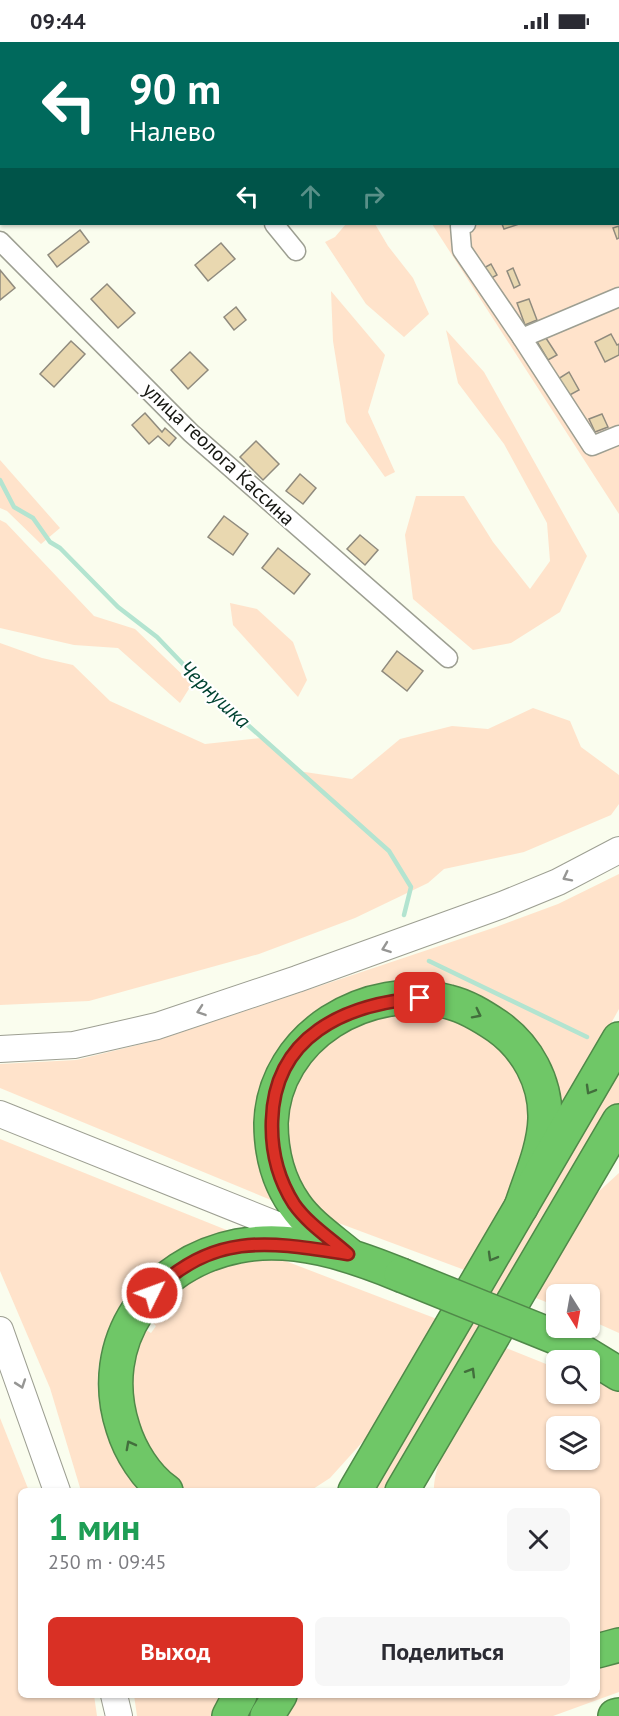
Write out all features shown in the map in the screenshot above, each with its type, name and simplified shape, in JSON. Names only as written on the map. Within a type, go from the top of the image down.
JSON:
[{"type":"highway","points":[[348,1254],[310,1222],[296,1206],[285,1188],[277,1169],[271,1139],[272,1105],[282,1073],[294,1052],[315,1032],[358,1008],[387,1000],[420,998],[448,1002],[478,1013],[507,1033],[526,1054],[540,1080],[545,1118],[543,1140],[521,1207]]},
{"type":"highway","points":[[357,1488],[619,1039]]},
{"type":"highway","points":[[404,1488],[619,1121]]},
{"type":"highway","points":[[564,1216],[593,1182],[619,1163]]},
{"type":"highway","points":[[163,1488],[142,1467],[127,1440],[115,1392],[119,1347],[138,1310],[167,1278],[186,1265],[229,1248],[278,1243],[348,1254],[619,1362]]},
{"type":"highway","points":[[565,1341],[619,1355]]},
{"type":"highway","points":[[565,1341],[619,1374]]},
{"type":"highway","points":[[334,1488],[365,1458],[401,1412]]},
{"type":"highway","points":[[424,1488],[426,1472],[442,1422]]},
{"type":"highway","points":[[600,1650],[619,1645]]},
{"type":"highway","points":[[229,1716],[238,1698]]},
{"type":"highway","points":[[267,1716],[278,1698]]},
{"type":"main road","points":[[0,1049],[74,1045],[156,1026],[297,979],[502,905],[558,882],[619,850]]},
{"type":"main road","points":[[0,1114],[348,1254]]},
{"type":"main road","points":[[0,1330],[56,1488]]},
{"type":"main road","points":[[115,1698],[119,1716]]},
{"type":"street","points":[[275,225],[296,251]]},
{"type":"street","points":[[463,225],[460,226],[462,250],[592,446],[619,435]]},
{"type":"street","name":"улица геолога Кассина","points":[[0,241],[191,433],[448,658]]},
{"type":"street","points":[[522,338],[619,297]]},
{"type":"shaded area","points":[[345,225],[376,225],[388,246],[413,278],[429,314],[404,337],[366,304],[325,242],[335,237]]},
{"type":"shaded area","points":[[433,225],[619,225],[619,514]]},
{"type":"shaded area","points":[[331,291],[385,355],[368,412],[395,472],[385,477],[346,422],[333,341]]},
{"type":"shaded area","points":[[446,330],[484,372],[587,556],[560,612],[511,643],[473,650],[413,599],[405,535],[416,496],[464,496],[493,542],[530,589],[550,561],[547,523],[504,444],[458,383]]},
{"type":"shaded area","points":[[0,460],[60,528],[41,544],[7,511],[0,508]]},
{"type":"shaded area","points":[[0,520],[6,523],[94,616],[135,629],[192,684],[180,703],[118,648],[74,645],[0,628]]},
{"type":"shaded area","points":[[230,603],[257,609],[293,642],[307,680],[298,697],[233,625]]},
{"type":"shaded area","points":[[0,643],[42,658],[73,665],[110,701],[205,744],[261,738],[298,771],[352,779],[400,739],[452,726],[488,729],[533,708],[570,721],[581,747],[619,775],[619,804],[611,815],[524,852],[444,869],[428,883],[355,918],[259,954],[89,1001],[0,1005]]},
{"type":"shaded area","points":[[619,874],[619,1009],[553,1128],[548,1081],[417,988],[283,1054],[283,1205],[0,1088],[0,1064],[76,1060],[158,1040],[496,927],[558,904]]},
{"type":"shaded area","points":[[399,1007],[480,1024],[530,1085],[528,1163],[470,1272],[325,1218],[287,1175],[280,1115],[318,1041]]},
{"type":"shaded area","points":[[619,1057],[619,1104],[393,1488],[368,1488]]},
{"type":"shaded area","points":[[0,1139],[234,1233],[200,1242],[170,1257],[144,1278],[122,1303],[107,1332],[99,1364],[99,1398],[110,1441],[141,1488],[80,1488],[50,1388],[0,1271]]},
{"type":"shaded area","points":[[619,1173],[619,1333],[600,1324],[600,1284],[546,1284],[546,1302],[526,1294],[584,1205]]},
{"type":"shaded area","points":[[275,1257],[437,1319],[367,1437],[330,1478],[315,1488],[180,1488],[170,1481],[136,1432],[128,1368],[143,1328],[151,1333],[156,1326],[149,1319],[165,1301],[210,1265]]},
{"type":"shaded area","points":[[506,1348],[546,1364],[546,1404],[600,1404],[600,1383],[619,1392],[619,1633],[600,1639],[600,1488],[434,1488],[442,1455],[461,1417]]},
{"type":"shaded area","points":[[0,1418],[28,1488],[18,1488],[18,1698],[94,1698],[97,1716],[0,1716]]},
{"type":"shaded area","points":[[619,1660],[619,1692],[553,1716],[281,1716],[293,1698],[600,1698],[600,1664]]},
{"type":"shaded area","points":[[134,1698],[226,1698],[217,1716],[137,1716]]},
{"type":"building","points":[[502,225],[516,225],[504,229]]},
{"type":"building","points":[[619,226],[619,238],[617,239],[613,228]]},
{"type":"building","points":[[80,230],[89,242],[57,267],[48,255]]},
{"type":"building","points":[[221,243],[235,259],[208,281],[195,265]]},
{"type":"building","points":[[491,264],[497,275],[488,280],[482,269]]},
{"type":"building","points":[[513,268],[520,285],[514,288],[507,271]]},
{"type":"building","points":[[0,270],[15,288],[0,300]]},
{"type":"building","points":[[107,284],[135,313],[118,328],[91,299]]},
{"type":"building","points":[[529,299],[537,320],[525,325],[517,303]]},
{"type":"building","points":[[236,307],[246,320],[234,330],[224,317]]},
{"type":"building","points":[[611,334],[617,345],[619,344],[619,355],[605,362],[595,342]]},
{"type":"building","points":[[544,335],[557,355],[548,360],[536,340]]},
{"type":"building","points":[[71,341],[85,354],[54,387],[40,374]]},
{"type":"building","points":[[190,352],[208,370],[188,389],[171,370]]},
{"type":"building","points":[[569,372],[579,390],[568,396],[558,379]]},
{"type":"building","points":[[145,413],[162,432],[165,428],[176,438],[169,446],[158,436],[149,444],[132,425]]},
{"type":"building","points":[[602,414],[608,427],[595,432],[589,419]]},
{"type":"building","points":[[256,441],[279,464],[263,480],[240,457]]},
{"type":"building","points":[[300,474],[316,488],[303,504],[286,491]]},
{"type":"building","points":[[224,516],[248,534],[233,555],[208,537]]},
{"type":"building","points":[[360,535],[378,550],[365,565],[347,549]]},
{"type":"building","points":[[278,548],[310,574],[294,594],[262,568]]},
{"type":"building","points":[[397,651],[423,671],[407,691],[382,671]]},
{"type":"waterway","name":"Чернушка","points":[[0,480],[14,507],[33,518],[50,542],[60,548],[118,607],[157,637],[204,686],[389,851],[411,887],[404,915]]},
{"type":"waterway","points":[[429,961],[587,1037]]},
{"type":"route","points":[[152,1293],[167,1278],[186,1265],[214,1252],[237,1246],[278,1243],[348,1254],[310,1222],[296,1206],[285,1188],[277,1169],[271,1139],[272,1105],[282,1073],[294,1052],[315,1032],[334,1019],[358,1008],[387,1000],[420,998]]}]
